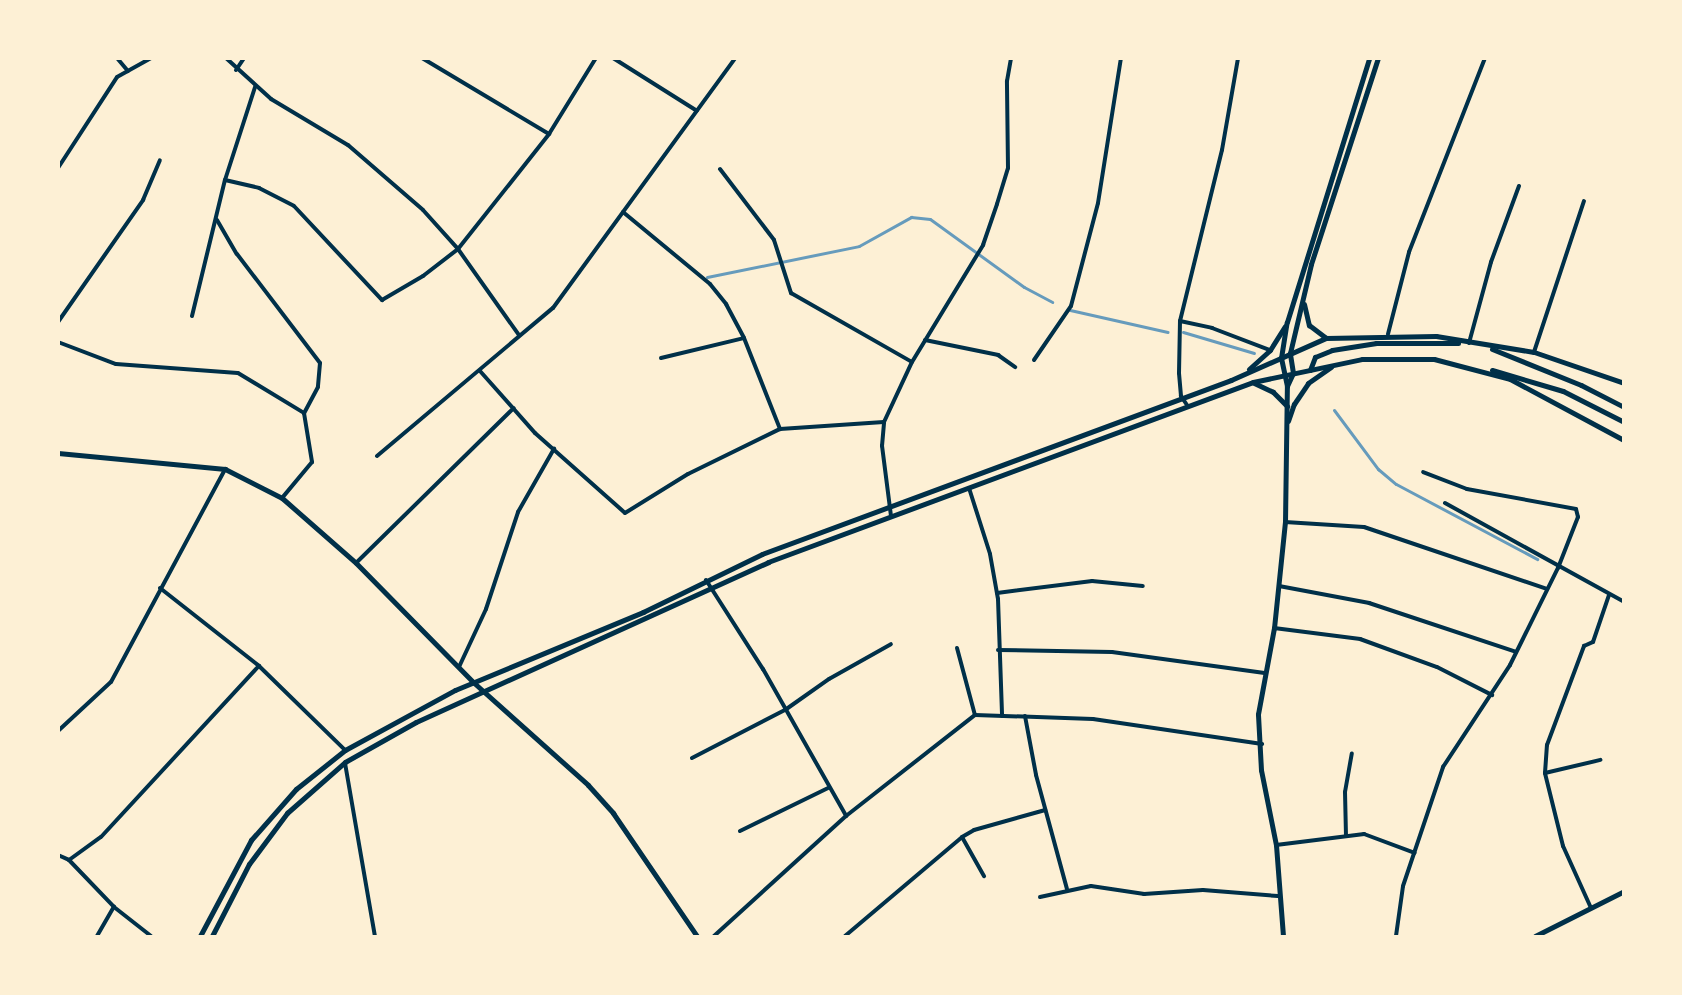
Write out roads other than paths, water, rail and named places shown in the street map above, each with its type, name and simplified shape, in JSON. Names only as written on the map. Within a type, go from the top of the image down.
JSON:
[{"type":"main road","points":[[1283,936],[1278,896],[1276,845],[1261,770],[1262,744],[1258,714],[1274,628],[1285,522],[1287,386],[1281,358],[1287,322],[1369,58]]},
{"type":"main road","points":[[1287,386],[1293,373],[1290,353],[1305,288],[1344,155],[1378,58]]},
{"type":"main road","points":[[1305,288],[1305,317],[1316,333],[1326,338]]},
{"type":"main road","points":[[1231,380],[1259,363],[1287,322]]},
{"type":"main road","points":[[200,936],[251,840],[296,789],[345,750],[473,682],[643,612],[762,554],[890,508],[1181,396],[1231,380],[1326,338],[1388,334],[1436,336],[1469,344]]},
{"type":"main road","points":[[1310,370],[1315,357],[1332,350],[1376,343],[1469,344],[1534,352],[1621,380]]},
{"type":"main road","points":[[1485,345],[1581,385],[1623,407]]},
{"type":"main road","points":[[212,936],[249,864],[278,824],[345,762],[482,690],[643,621],[768,562],[1187,405],[1253,382],[1283,375],[1336,364],[1401,356],[1478,368],[1541,383],[1623,422]]},
{"type":"main road","points":[[1286,429],[1293,404],[1308,383],[1336,364]]},
{"type":"main road","points":[[1478,368],[1531,389],[1623,440]]},
{"type":"main road","points":[[1253,382],[1273,392],[1287,406]]},
{"type":"main road","points":[[58,453],[225,469],[282,498],[356,563],[473,682],[559,757],[613,813],[697,936]]},
{"type":"main road","points":[[1535,936],[1623,891]]},
{"type":"street","points":[[117,58],[128,71]]},
{"type":"street","points":[[58,168],[98,102],[117,77],[151,58]]},
{"type":"street","points":[[225,58],[255,87],[348,145],[423,210],[458,249],[519,335]]},
{"type":"street","points":[[236,70],[244,58]]},
{"type":"street","points":[[422,58],[549,134]]},
{"type":"street","points":[[225,180],[259,188],[294,206],[382,300],[423,276],[458,249],[549,134],[596,58]]},
{"type":"street","points":[[613,58],[697,111]]},
{"type":"street","points":[[377,456],[480,371],[567,291],[735,58]]},
{"type":"street","points":[[891,517],[884,422],[912,362],[983,245],[1008,168],[1006,81],[1011,58]]},
{"type":"street","points":[[1034,360],[1071,306],[1098,203],[1121,58]]},
{"type":"street","points":[[1187,405],[1181,396],[1177,346],[1180,321],[1222,150],[1238,58]]},
{"type":"street","points":[[1388,334],[1409,252],[1485,58]]},
{"type":"street","points":[[192,316],[225,180],[255,87]]},
{"type":"street","points":[[58,322],[142,200],[160,160]]},
{"type":"street","points":[[720,170],[774,240],[791,293],[912,362]]},
{"type":"street","points":[[1469,344],[1491,262],[1519,186]]},
{"type":"street","points":[[1534,352],[1584,201]]},
{"type":"street","points":[[623,212],[710,284],[744,338],[780,429]]},
{"type":"street","points":[[217,220],[237,254],[316,352],[321,374],[304,413],[312,462],[282,498]]},
{"type":"street","points":[[1180,321],[1212,328],[1270,350]]},
{"type":"street","points":[[661,358],[744,338]]},
{"type":"street","points":[[925,340],[998,355],[1015,366]]},
{"type":"street","points":[[58,342],[116,364],[238,373],[304,413]]},
{"type":"street","points":[[480,371],[554,449],[628,513],[688,474],[780,429],[884,422]]},
{"type":"street","points":[[356,563],[514,408]]},
{"type":"street","points":[[459,667],[482,621],[518,512],[554,449]]},
{"type":"street","points":[[58,731],[111,682],[225,469]]},
{"type":"street","points":[[1396,936],[1403,886],[1443,767],[1492,695],[1516,652],[1558,568],[1578,517],[1576,509],[1467,489],[1423,472]]},
{"type":"street","points":[[969,488],[990,554],[997,593],[1002,716]]},
{"type":"street","points":[[1445,503],[1558,568],[1623,602]]},
{"type":"street","points":[[1285,522],[1364,527],[1547,589]]},
{"type":"street","points":[[706,580],[846,816]]},
{"type":"street","points":[[997,593],[1092,581],[1143,586]]},
{"type":"street","points":[[1279,586],[1369,603],[1516,652]]},
{"type":"street","points":[[160,588],[259,666],[345,750]]},
{"type":"street","points":[[1591,908],[1563,846],[1545,773],[1547,745],[1584,646],[1593,642],[1609,595]]},
{"type":"street","points":[[1274,628],[1370,642],[1437,667],[1492,695]]},
{"type":"street","points":[[692,758],[785,710],[828,679],[891,644]]},
{"type":"street","points":[[957,648],[975,715]]},
{"type":"street","points":[[998,650],[1112,652],[1266,673]]},
{"type":"street","points":[[69,860],[101,837],[259,666]]},
{"type":"street","points":[[714,936],[846,816],[975,715],[1093,719],[1262,744]]},
{"type":"street","points":[[1025,715],[1045,810],[1067,889]]},
{"type":"street","points":[[1346,836],[1345,792],[1352,754]]},
{"type":"street","points":[[1545,773],[1600,760]]},
{"type":"street","points":[[345,762],[375,936]]},
{"type":"street","points":[[740,831],[828,788]]},
{"type":"street","points":[[845,936],[962,837],[974,830],[1045,810]]},
{"type":"street","points":[[1276,845],[1364,834],[1415,853]]},
{"type":"street","points":[[962,837],[984,876]]},
{"type":"street","points":[[58,855],[69,860],[114,907],[151,936]]},
{"type":"street","points":[[1040,897],[1067,889],[1091,886],[1144,894],[1203,890],[1278,896]]},
{"type":"street","points":[[97,936],[114,907]]},
{"type":"waterway","points":[[707,277],[859,246],[911,217],[930,219],[1024,287],[1052,302]]},
{"type":"waterway","points":[[1070,310],[1168,332]]},
{"type":"waterway","points":[[1183,332],[1254,353]]},
{"type":"waterway","points":[[1334,410],[1378,469],[1396,484],[1537,559]]}]
